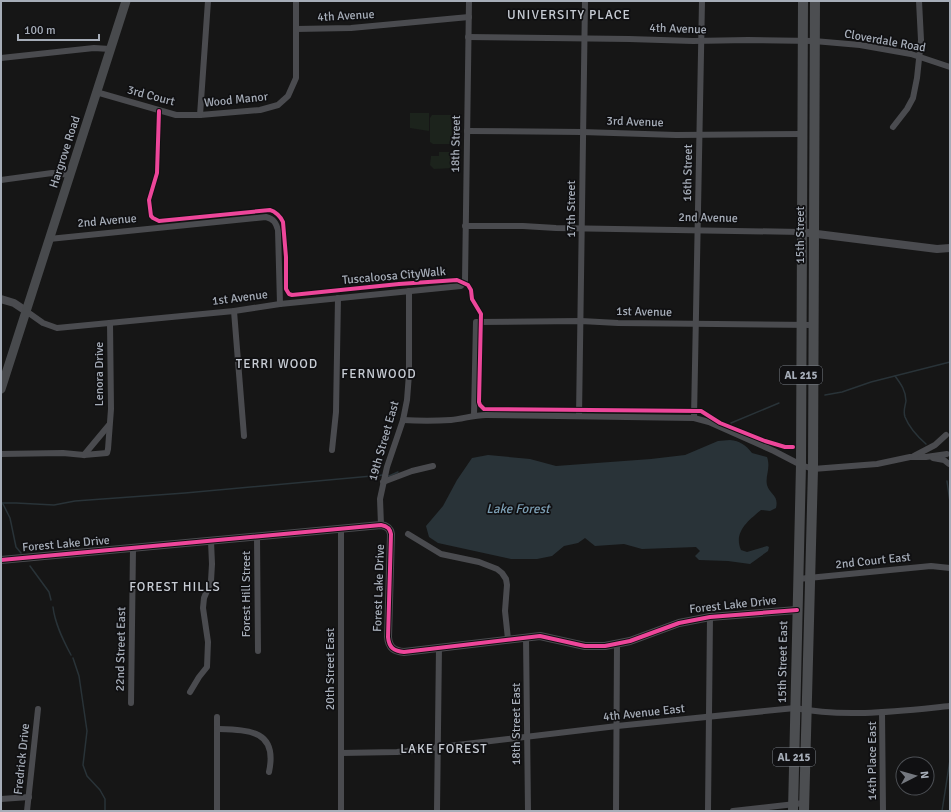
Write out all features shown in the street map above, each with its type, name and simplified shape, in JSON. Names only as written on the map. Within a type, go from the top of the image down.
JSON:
[{"type":"main road","name":"Hargrove Road","points":[[1,389],[126,1]]},
{"type":"main road","name":"15th Street","points":[[801,465],[803,1]]},
{"type":"main road","name":"15th Street","points":[[813,469],[815,1]]},
{"type":"main road","name":"15th Street East","points":[[793,808],[801,465]]},
{"type":"main road","name":"15th Street East","points":[[804,807],[813,469]]},
{"type":"main road","points":[[797,610],[809,609]]},
{"type":"street","name":"Wood Manor","points":[[208,1],[200,115],[260,110],[272,107],[284,101],[291,91],[296,78],[296,1]]},
{"type":"street","name":"18th Street","points":[[461,286],[465,281],[469,1]]},
{"type":"street","name":"17th Street","points":[[579,416],[585,1]]},
{"type":"street","name":"16th Street","points":[[694,418],[702,1]]},
{"type":"street","points":[[893,127],[908,109],[913,98],[917,78],[921,40],[919,1]]},
{"type":"street","name":"4th Avenue","points":[[296,29],[351,28],[468,17]]},
{"type":"street","name":"4th Avenue","points":[[468,37],[701,41],[814,41]]},
{"type":"street","name":"Cloverdale Road","points":[[814,41],[860,45],[919,56],[950,67]]},
{"type":"street","points":[[1,58],[94,48],[110,49]]},
{"type":"street","name":"3rd Court","points":[[96,92],[165,113],[176,115],[200,115]]},
{"type":"street","name":"3rd Avenue","points":[[467,131],[700,135],[802,134]]},
{"type":"street","points":[[1,180],[52,173],[71,175]]},
{"type":"street","name":"2nd Avenue","points":[[49,239],[270,218],[276,224],[278,230],[280,304]]},
{"type":"street","name":"2nd Avenue","points":[[465,226],[813,232],[937,249],[950,248]]},
{"type":"street","name":"1st Avenue","points":[[26,311],[43,323],[57,328],[234,311],[280,304],[461,286]]},
{"type":"street","name":"19th Street East","points":[[381,525],[380,499],[383,482],[403,420],[408,393],[408,292]]},
{"type":"street","points":[[332,450],[336,412],[338,298]]},
{"type":"street","points":[[1,299],[14,303],[26,311]]},
{"type":"street","points":[[234,311],[244,436]]},
{"type":"street","name":"1st Avenue","points":[[474,415],[476,322],[581,321],[813,325]]},
{"type":"street","name":"Lenora Drive","points":[[1,454],[70,453],[84,455],[107,453],[111,409],[110,323]]},
{"type":"street","points":[[403,420],[453,420],[474,415],[694,418],[709,422],[774,451],[801,465],[813,469],[877,464],[910,457],[926,457],[947,454]]},
{"type":"street","points":[[84,455],[109,425]]},
{"type":"street","points":[[910,457],[935,445],[946,435]]},
{"type":"street","points":[[926,457],[944,460],[949,464]]},
{"type":"street","points":[[383,482],[412,471],[433,466]]},
{"type":"street","name":"Forest Lake Drive","points":[[1,560],[381,525],[388,528],[391,534],[388,642],[391,648],[404,652],[540,636],[585,646],[617,645],[630,642],[680,623],[710,617],[797,610]]},
{"type":"street","name":"20th Street East","points":[[341,528],[341,811]]},
{"type":"street","points":[[408,534],[441,554],[479,562],[497,569],[502,573],[506,579],[507,585],[505,611],[508,639]]},
{"type":"street","name":"Forest Hill Street","points":[[257,537],[258,651]]},
{"type":"street","points":[[190,692],[207,667],[208,642],[203,608],[204,598],[211,581],[211,540]]},
{"type":"street","name":"22nd Street East","points":[[131,703],[132,548]]},
{"type":"street","name":"2nd Court East","points":[[798,578],[931,566],[950,568]]},
{"type":"street","points":[[708,811],[710,617]]},
{"type":"street","name":"18th Street East","points":[[526,637],[528,811]]},
{"type":"street","points":[[616,811],[617,645]]},
{"type":"street","points":[[436,811],[439,647]]},
{"type":"street","name":"4th Avenue East","points":[[341,753],[397,752],[617,726],[795,708],[854,713],[950,706]]},
{"type":"street","name":"Fredrick Drive","points":[[27,811],[38,709]]},
{"type":"street","name":"14th Place East","points":[[882,712],[883,811]]},
{"type":"street","points":[[217,717],[217,811]]},
{"type":"street","points":[[217,729],[255,732],[266,740],[271,752],[272,761],[269,772]]},
{"type":"street","points":[[1,799],[29,798]]},
{"type":"street","points":[[733,811],[804,807]]},
{"type":"shaded area","points":[[410,113],[429,113],[429,131],[410,128]]},
{"type":"shaded area","points":[[432,115],[451,115],[451,144],[433,144],[430,142],[430,118]]},
{"type":"shaded area","points":[[439,152],[451,152],[453,154],[454,168],[434,169],[430,165],[431,156],[439,156]]},
{"type":"water","name":"Lake Forest","points":[[718,441],[737,441],[752,453],[767,457],[767,485],[777,504],[776,508],[770,511],[761,510],[747,522],[741,532],[739,544],[741,550],[747,552],[767,546],[769,547],[768,551],[750,564],[728,561],[699,560],[695,556],[700,551],[696,547],[642,549],[624,544],[595,546],[585,538],[578,543],[564,546],[552,556],[537,559],[511,559],[438,543],[429,537],[426,526],[443,506],[457,480],[472,458],[488,455],[530,459],[556,466],[685,455]]},
{"type":"waterway","points":[[825,395],[842,392],[871,382],[950,362]]},
{"type":"waterway","points":[[895,376],[905,394],[905,417],[914,432],[926,444]]},
{"type":"waterway","points":[[731,423],[779,403]]},
{"type":"waterway","points":[[386,476],[398,472]]},
{"type":"waterway","points":[[1,503],[54,505],[75,501],[185,493],[383,475]]},
{"type":"waterway","points":[[947,481],[950,502]]},
{"type":"waterway","points":[[3,504],[10,518],[16,547],[21,553]]},
{"type":"waterway","points":[[30,566],[49,592],[51,600]]},
{"type":"waterway","points":[[53,607],[57,626],[71,655]]},
{"type":"waterway","points":[[73,658],[79,676],[87,731],[83,765],[87,776],[100,790],[105,799],[105,811]]},
{"type":"waterway","points":[[942,811],[950,760]]},
{"type":"cycle path","name":"Tuscaloosa CityWalk","points":[[159,111],[157,173],[149,200],[151,216],[153,218],[159,221],[270,210],[274,212],[283,222],[286,257],[286,289],[289,294],[292,295],[399,284],[457,280],[468,285],[471,290],[472,299],[481,314],[479,402],[484,409],[701,411],[720,423],[765,441],[785,447],[793,447]]},
{"type":"cycle path","points":[[1,560],[383,525],[391,532],[388,637],[393,648],[397,651],[404,652],[540,636],[585,646],[605,646],[630,641],[679,623],[710,617],[797,610]]},
{"type":"district","name":"UNIVERSITY PLACE","points":[[569,15]]},
{"type":"district","name":"TERRI WOOD","points":[[277,364]]},
{"type":"district","name":"FERNWOOD","points":[[379,374]]},
{"type":"district","name":"FOREST HILLS","points":[[175,587]]},
{"type":"district","name":"LAKE FOREST","points":[[444,749]]}]
